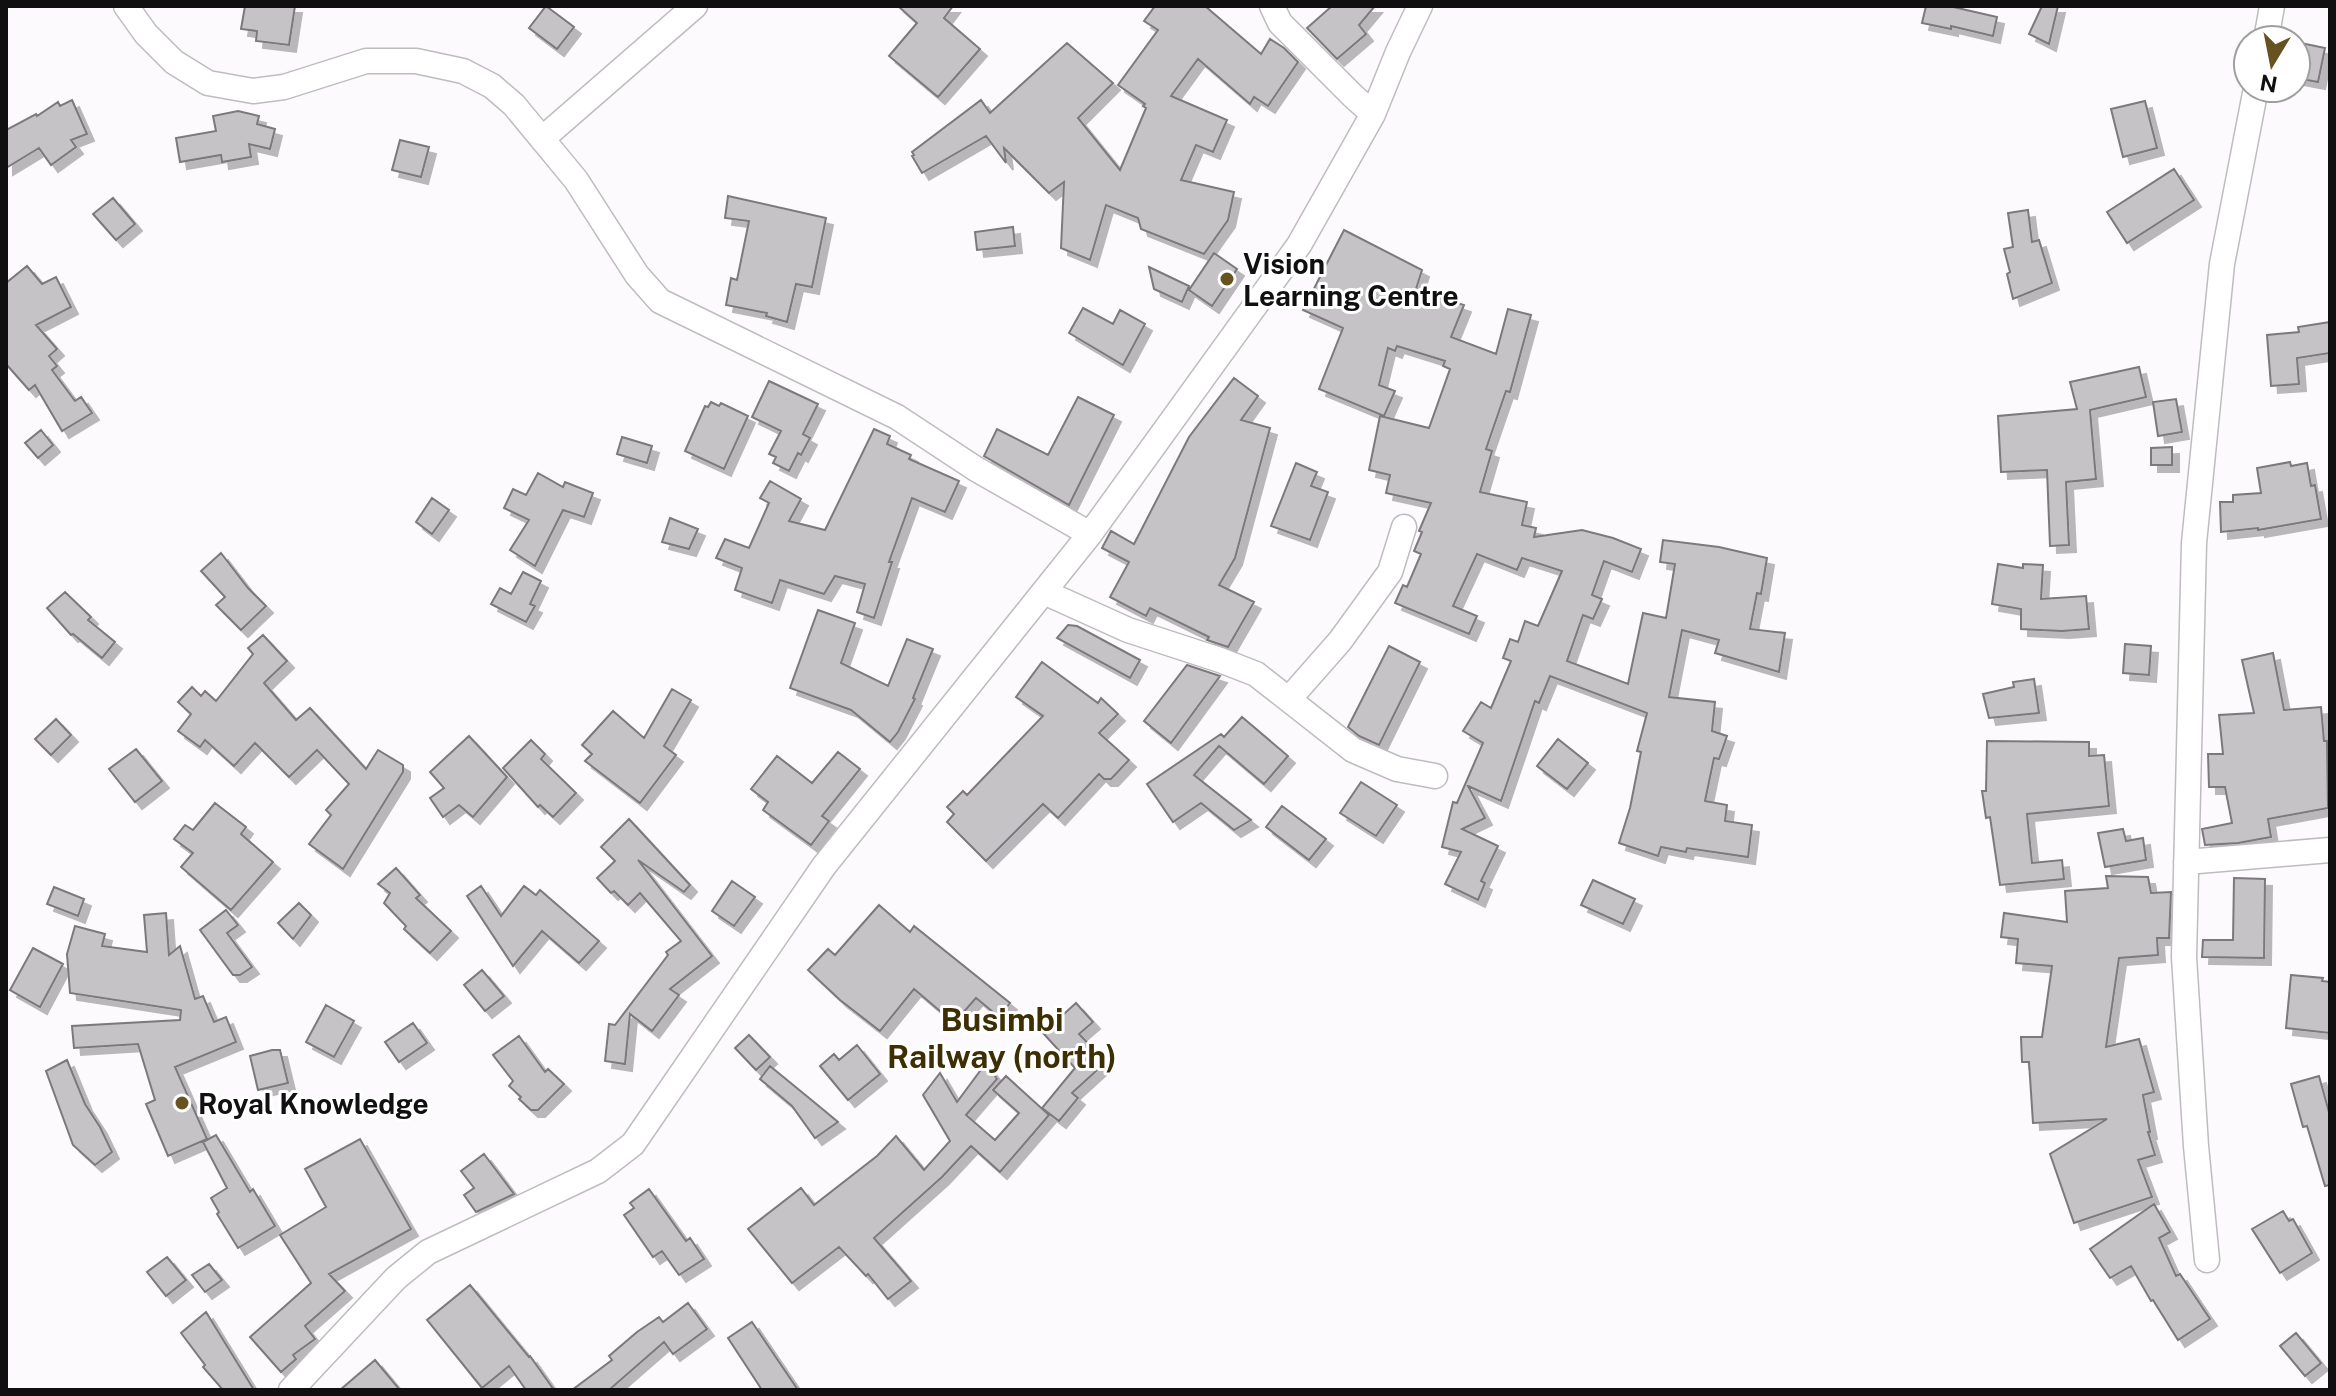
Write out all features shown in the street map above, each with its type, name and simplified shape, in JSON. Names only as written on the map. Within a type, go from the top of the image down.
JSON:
[{"type":"street","points":[[126,6],[146,34],[174,62],[208,83],[253,91],[284,87],[366,61],[416,61],[463,71],[492,86],[514,105],[576,180],[637,275],[660,301],[897,417],[976,469],[1090,534]]},
{"type":"street","points":[[542,139],[695,6]]},
{"type":"street","points":[[1272,6],[1280,23],[1373,114]]},
{"type":"street","points":[[291,1390],[396,1278],[428,1252],[598,1171],[633,1144],[824,866],[1090,534],[1299,245],[1373,114],[1420,6]]},
{"type":"street","points":[[2207,1260],[2184,957],[2194,543],[2222,264],[2253,104]]},
{"type":"street","points":[[1289,699],[1340,641],[1390,572],[1404,527]]},
{"type":"street","points":[[1044,592],[1128,630],[1256,674],[1353,750],[1397,769],[1435,776]]},
{"type":"street","points":[[2186,862],[2330,850]]},
{"type":"building","points":[[245,6],[295,6],[289,45],[256,41],[257,31],[241,29]]},
{"type":"building","points":[[546,6],[574,27],[557,49],[529,28]]},
{"type":"building","points":[[898,6],[953,6],[944,18],[980,49],[938,97],[889,56],[917,23]]},
{"type":"building","points":[[1155,6],[1205,6],[1261,54],[1270,39],[1298,62],[1268,106],[1254,97],[1250,104],[1198,59],[1171,96],[1227,120],[1213,152],[1196,145],[1181,180],[1234,192],[1228,220],[1204,254],[1141,229],[1138,218],[1106,205],[1090,260],[1061,248],[1064,182],[1049,193],[1004,148],[1006,163],[986,136],[922,173],[912,152],[981,100],[990,113],[1067,43],[1113,83],[1078,118],[1120,170],[1146,108],[1143,106],[1145,104],[1118,85],[1158,30],[1144,21]]},
{"type":"building","points":[[1332,6],[1375,6],[1359,25],[1366,34],[1337,59],[1307,28]]},
{"type":"building","points":[[1926,6],[1949,6],[1997,17],[1993,36],[1922,23]]},
{"type":"building","points":[[2042,6],[2058,6],[2049,44],[2029,34]]},
{"type":"building","points":[[2312,45],[2325,48],[2318,82],[2312,81]]},
{"type":"building","points":[[72,100],[87,134],[71,140],[76,147],[51,165],[39,148],[6,168],[6,130],[58,102],[60,106]]},
{"type":"building","points":[[2145,101],[2157,148],[2123,157],[2111,109]]},
{"type":"building","points":[[238,111],[259,116],[257,124],[275,129],[270,149],[249,144],[251,157],[222,162],[221,155],[180,162],[176,138],[216,131],[213,116]]},
{"type":"building","points":[[400,140],[429,147],[421,177],[392,170]]},
{"type":"building","points":[[2174,169],[2194,200],[2127,243],[2107,212]]},
{"type":"building","points":[[728,196],[826,218],[812,287],[796,284],[787,322],[766,316],[767,313],[726,305],[731,278],[737,280],[749,221],[725,218]]},
{"type":"building","points":[[113,198],[135,224],[116,240],[93,214]]},
{"type":"building","points":[[2028,210],[2032,242],[2039,240],[2052,283],[2013,299],[2004,249],[2013,247],[2008,213]]},
{"type":"building","points":[[1013,227],[1015,246],[977,250],[975,232]]},
{"type":"building","points":[[1344,230],[1422,270],[1416,289],[1464,305],[1451,337],[1496,354],[1508,309],[1531,315],[1510,392],[1506,391],[1486,449],[1492,451],[1480,492],[1527,502],[1522,525],[1536,528],[1534,537],[1582,530],[1641,549],[1632,572],[1604,561],[1592,595],[1602,599],[1593,619],[1583,615],[1567,661],[1628,684],[1643,613],[1666,618],[1675,564],[1660,562],[1663,540],[1719,547],[1767,558],[1761,594],[1757,593],[1750,629],[1785,633],[1779,672],[1715,653],[1719,640],[1682,630],[1669,697],[1715,702],[1712,731],[1727,736],[1719,759],[1714,758],[1705,801],[1727,805],[1725,821],[1752,825],[1748,857],[1661,847],[1658,856],[1619,843],[1630,808],[1641,752],[1637,751],[1647,713],[1550,676],[1539,703],[1535,701],[1501,801],[1468,786],[1485,818],[1462,829],[1498,846],[1481,881],[1485,883],[1478,900],[1445,884],[1461,852],[1442,847],[1453,802],[1457,803],[1483,743],[1463,731],[1481,702],[1491,708],[1511,661],[1503,658],[1510,639],[1518,642],[1525,621],[1538,626],[1562,571],[1522,558],[1517,570],[1477,554],[1453,606],[1477,616],[1469,634],[1395,603],[1403,585],[1407,587],[1421,554],[1414,551],[1431,503],[1386,493],[1390,475],[1369,470],[1380,416],[1429,428],[1450,369],[1443,366],[1445,361],[1397,346],[1395,351],[1388,348],[1379,385],[1395,391],[1384,416],[1319,389],[1343,328],[1303,310]]},
{"type":"building","points":[[1214,253],[1237,269],[1212,306],[1189,290]]},
{"type":"building","points":[[27,266],[42,284],[56,277],[71,307],[36,325],[57,349],[49,356],[57,366],[52,370],[75,401],[81,397],[92,413],[62,431],[35,385],[29,390],[6,364],[6,283]]},
{"type":"building","points":[[1149,267],[1189,286],[1182,302],[1154,289]]},
{"type":"building","points":[[1083,308],[1113,324],[1120,310],[1145,324],[1123,365],[1069,333]]},
{"type":"building","points":[[2330,322],[2330,353],[2297,358],[2299,384],[2271,386],[2267,335],[2299,332],[2298,327]]},
{"type":"building","points":[[2139,367],[2146,397],[2090,410],[2096,479],[2066,482],[2069,545],[2050,546],[2047,470],[2001,472],[1998,416],[2077,409],[2070,382]]},
{"type":"building","points":[[1234,378],[1258,396],[1241,420],[1270,428],[1235,558],[1219,585],[1254,602],[1228,647],[1207,640],[1209,637],[1150,608],[1146,616],[1110,597],[1129,562],[1102,548],[1111,531],[1134,544],[1189,437]]},
{"type":"building","points":[[769,381],[818,404],[803,434],[810,438],[789,471],[773,463],[776,457],[769,454],[781,431],[752,417]]},
{"type":"building","points":[[1078,397],[1114,415],[1069,505],[984,456],[997,429],[1048,455]]},
{"type":"building","points":[[2176,399],[2182,432],[2158,436],[2153,402]]},
{"type":"building","points":[[711,402],[719,406],[721,403],[748,416],[724,469],[685,451],[705,406],[708,407]]},
{"type":"building","points":[[874,429],[890,436],[887,444],[911,455],[909,459],[959,481],[945,512],[912,498],[889,562],[892,562],[874,618],[857,612],[865,584],[835,576],[824,594],[780,580],[772,603],[735,590],[742,568],[716,558],[725,539],[749,548],[769,503],[760,498],[770,481],[801,499],[789,521],[825,530]]},
{"type":"building","points":[[41,430],[53,445],[38,458],[25,443]]},
{"type":"building","points":[[622,437],[652,446],[647,463],[617,454]]},
{"type":"building","points":[[2172,447],[2172,465],[2151,465],[2151,448]]},
{"type":"building","points":[[2290,462],[2291,466],[2307,463],[2311,486],[2315,485],[2321,519],[2258,530],[2221,532],[2220,502],[2233,502],[2233,495],[2261,493],[2257,468]]},
{"type":"building","points":[[1296,463],[1317,472],[1311,486],[1328,492],[1310,540],[1271,526]]},
{"type":"building","points":[[538,473],[563,487],[565,482],[593,493],[584,517],[563,510],[535,566],[510,550],[529,520],[504,508],[513,489],[526,495]]},
{"type":"building","points":[[432,498],[449,510],[432,534],[416,522]]},
{"type":"building","points":[[670,518],[698,529],[689,549],[662,542]]},
{"type":"building","points":[[221,553],[266,606],[241,630],[216,605],[225,597],[201,571]]},
{"type":"building","points":[[1998,564],[2023,568],[2023,564],[2043,565],[2041,599],[2086,596],[2089,629],[2021,629],[2021,609],[1992,604]]},
{"type":"building","points":[[523,572],[541,581],[530,604],[535,606],[526,622],[491,604],[500,588],[511,594]]},
{"type":"building","points":[[65,592],[91,617],[88,620],[115,642],[102,658],[71,635],[47,608]]},
{"type":"building","points":[[818,610],[855,623],[841,663],[888,686],[907,639],[933,649],[915,699],[890,742],[851,710],[790,688]]},
{"type":"building","points":[[1068,625],[1077,626],[1140,660],[1130,678],[1057,638]]},
{"type":"building","points":[[263,635],[287,661],[264,683],[296,720],[310,708],[366,769],[378,750],[403,765],[403,772],[343,869],[309,844],[331,815],[326,810],[349,784],[317,750],[289,777],[255,743],[234,766],[205,740],[200,747],[178,731],[191,714],[178,702],[192,687],[201,696],[205,691],[216,701],[253,654],[248,648]]},
{"type":"building","points":[[2125,644],[2151,646],[2149,675],[2123,673]]},
{"type":"building","points":[[1389,646],[1420,662],[1379,745],[1348,727]]},
{"type":"building","points":[[2273,653],[2284,710],[2321,707],[2324,741],[2327,741],[2328,808],[2268,819],[2271,837],[2205,845],[2202,829],[2232,823],[2225,787],[2209,787],[2208,754],[2223,754],[2219,715],[2254,713],[2242,660]]},
{"type":"building","points":[[1042,662],[1098,703],[1101,698],[1118,714],[1099,733],[1129,760],[1111,779],[1104,779],[1099,774],[1058,818],[1043,804],[986,861],[947,822],[954,814],[947,807],[963,791],[967,795],[1043,716],[1016,697]]},
{"type":"building","points":[[1187,665],[1220,676],[1171,743],[1144,721]]},
{"type":"building","points":[[2034,679],[2039,713],[1989,718],[1983,694],[2014,687],[2013,682]]},
{"type":"building","points":[[672,689],[691,700],[664,746],[676,755],[640,803],[585,761],[592,754],[582,745],[613,711],[644,738]]},
{"type":"building","points":[[1242,717],[1288,756],[1264,784],[1219,746],[1194,775],[1251,820],[1234,830],[1201,803],[1173,822],[1147,784],[1221,734],[1224,737]]},
{"type":"building","points":[[56,719],[71,735],[51,755],[35,739]]},
{"type":"building","points":[[469,736],[507,777],[473,817],[459,805],[443,817],[430,798],[444,788],[430,772]]},
{"type":"building","points":[[1558,739],[1588,763],[1567,789],[1537,766]]},
{"type":"building","points":[[531,740],[545,754],[541,759],[576,793],[553,817],[540,805],[538,807],[503,768]]},
{"type":"building","points":[[1987,741],[2089,742],[2089,756],[2104,755],[2109,806],[2027,814],[2032,863],[2062,860],[2064,879],[2000,885],[1990,817],[1986,818],[1982,791],[1986,791]]},
{"type":"building","points":[[136,749],[162,781],[135,802],[109,769]]},
{"type":"building","points":[[838,752],[860,769],[822,816],[829,821],[811,845],[763,810],[768,802],[751,789],[777,756],[812,783]]},
{"type":"building","points":[[1361,782],[1397,805],[1376,836],[1340,813]]},
{"type":"building","points":[[215,803],[246,827],[241,834],[273,862],[231,910],[181,867],[193,853],[174,839],[185,825],[193,830]]},
{"type":"building","points":[[1282,806],[1326,839],[1309,860],[1266,827]]},
{"type":"building","points":[[629,819],[690,885],[684,892],[638,860],[712,956],[670,989],[679,995],[652,1031],[630,1014],[625,1064],[605,1061],[609,1024],[615,1025],[668,955],[666,952],[681,941],[640,893],[628,905],[597,878],[615,861],[601,847]]},
{"type":"building","points":[[2123,829],[2126,841],[2143,838],[2146,860],[2105,867],[2098,833]]},
{"type":"building","points":[[396,868],[420,895],[416,898],[451,931],[430,953],[404,929],[406,926],[384,903],[390,893],[378,884]]},
{"type":"building","points":[[2106,876],[2148,877],[2151,893],[2171,892],[2169,938],[2157,938],[2158,955],[2119,958],[2106,1047],[2139,1039],[2154,1092],[2143,1095],[2155,1155],[2138,1160],[2152,1197],[2074,1223],[2050,1154],[2107,1119],[2033,1123],[2029,1062],[2022,1062],[2021,1037],[2042,1037],[2052,966],[2016,963],[2018,939],[2001,937],[2004,913],[2067,922],[2065,891],[2108,888]]},
{"type":"building","points":[[2234,878],[2265,879],[2264,958],[2202,957],[2203,940],[2233,940]]},
{"type":"building","points":[[1593,880],[1635,899],[1623,924],[1581,905]]},
{"type":"building","points":[[732,881],[755,897],[734,926],[712,911]]},
{"type":"building","points":[[481,886],[501,916],[524,886],[536,895],[540,890],[599,941],[579,963],[542,931],[513,966],[467,896]]},
{"type":"building","points":[[54,887],[84,899],[78,916],[47,904]]},
{"type":"building","points":[[299,903],[311,915],[293,939],[278,923]]},
{"type":"building","points":[[879,905],[910,932],[914,926],[1010,1003],[999,1017],[976,998],[954,1023],[914,989],[880,1031],[808,970],[828,949],[835,955]]},
{"type":"building","points":[[226,910],[238,925],[227,933],[252,967],[240,975],[233,975],[200,930]]},
{"type":"building","points":[[166,913],[169,955],[180,946],[195,999],[203,996],[214,1022],[226,1017],[236,1042],[175,1067],[207,1139],[168,1156],[146,1104],[155,1100],[138,1044],[74,1048],[72,1026],[180,1020],[181,1010],[70,993],[67,954],[75,926],[105,934],[102,946],[147,952],[144,915]]},
{"type":"building","points":[[33,948],[63,964],[40,1007],[10,990]]},
{"type":"building","points":[[482,970],[504,996],[485,1011],[464,985]]},
{"type":"building","points":[[2291,975],[2323,978],[2322,981],[2330,982],[2330,1033],[2286,1028]]},
{"type":"building","points":[[1076,1003],[1093,1022],[1079,1034],[1106,1062],[1072,1093],[1078,1098],[1059,1121],[1042,1108],[1075,1068],[1043,1033]]},
{"type":"building","points":[[326,1005],[354,1021],[334,1057],[306,1042]]},
{"type":"building","points":[[413,1023],[427,1043],[399,1062],[385,1042]]},
{"type":"building","points":[[749,1035],[770,1057],[756,1070],[735,1048]]},
{"type":"building","points":[[519,1036],[545,1072],[548,1069],[564,1084],[538,1110],[531,1110],[519,1099],[521,1097],[509,1086],[513,1081],[493,1055]]},
{"type":"building","points":[[857,1045],[880,1074],[848,1100],[820,1066],[834,1054],[839,1060]]},
{"type":"building","points":[[280,1050],[288,1083],[258,1090],[250,1056]]},
{"type":"building","points":[[67,1060],[85,1104],[112,1152],[95,1165],[73,1145],[46,1071]]},
{"type":"building","points":[[986,1063],[997,1079],[966,1115],[995,1140],[1019,1113],[993,1090],[1006,1076],[1049,1115],[1000,1172],[971,1146],[942,1177],[874,1238],[911,1281],[888,1299],[868,1274],[866,1276],[839,1247],[792,1283],[748,1229],[801,1188],[814,1205],[877,1156],[896,1136],[924,1170],[950,1141],[923,1095],[940,1073],[957,1102]]},
{"type":"building","points":[[770,1066],[838,1122],[815,1138],[792,1106],[760,1079]]},
{"type":"building","points":[[2319,1076],[2330,1116],[2330,1185],[2325,1186],[2291,1084]]},
{"type":"building","points":[[216,1135],[250,1192],[253,1189],[275,1226],[238,1248],[211,1198],[227,1188],[203,1142]]},
{"type":"building","points":[[360,1139],[411,1229],[329,1274],[345,1291],[305,1326],[315,1339],[293,1355],[296,1359],[281,1372],[250,1337],[311,1283],[280,1235],[326,1207],[305,1169]]},
{"type":"building","points":[[484,1154],[514,1194],[476,1212],[464,1195],[474,1188],[461,1171]]},
{"type":"building","points":[[649,1189],[686,1241],[690,1238],[704,1259],[679,1275],[662,1251],[653,1257],[624,1215],[634,1208],[630,1203]]},
{"type":"building","points":[[2154,1204],[2170,1232],[2159,1238],[2176,1276],[2180,1274],[2210,1319],[2178,1340],[2131,1266],[2110,1278],[2090,1249]]},
{"type":"building","points":[[2283,1211],[2289,1221],[2293,1219],[2312,1253],[2280,1273],[2252,1229]]},
{"type":"building","points":[[167,1257],[186,1280],[166,1296],[147,1272]]},
{"type":"building","points":[[209,1264],[222,1280],[205,1292],[192,1275]]},
{"type":"building","points":[[470,1285],[530,1356],[554,1390],[526,1390],[509,1366],[482,1388],[427,1320]]},
{"type":"building","points":[[688,1303],[707,1329],[673,1354],[664,1342],[609,1390],[572,1390],[612,1360],[609,1356],[637,1332],[659,1317],[663,1322]]},
{"type":"building","points":[[206,1312],[254,1390],[223,1390],[203,1367],[205,1365],[181,1333]]},
{"type":"building","points":[[752,1322],[798,1390],[762,1390],[728,1338]]},
{"type":"building","points":[[2296,1333],[2321,1363],[2305,1376],[2280,1346]]},
{"type":"building","points":[[375,1360],[400,1390],[340,1390]]},
{"type":"place","name":"Vision Learning Centre","points":[[1227,279]]},
{"type":"place","name":"Royal Knowledge","points":[[182,1103]]},
{"type":"district","name":"Busimbi Railway (north)","points":[[1002,1038]]}]
